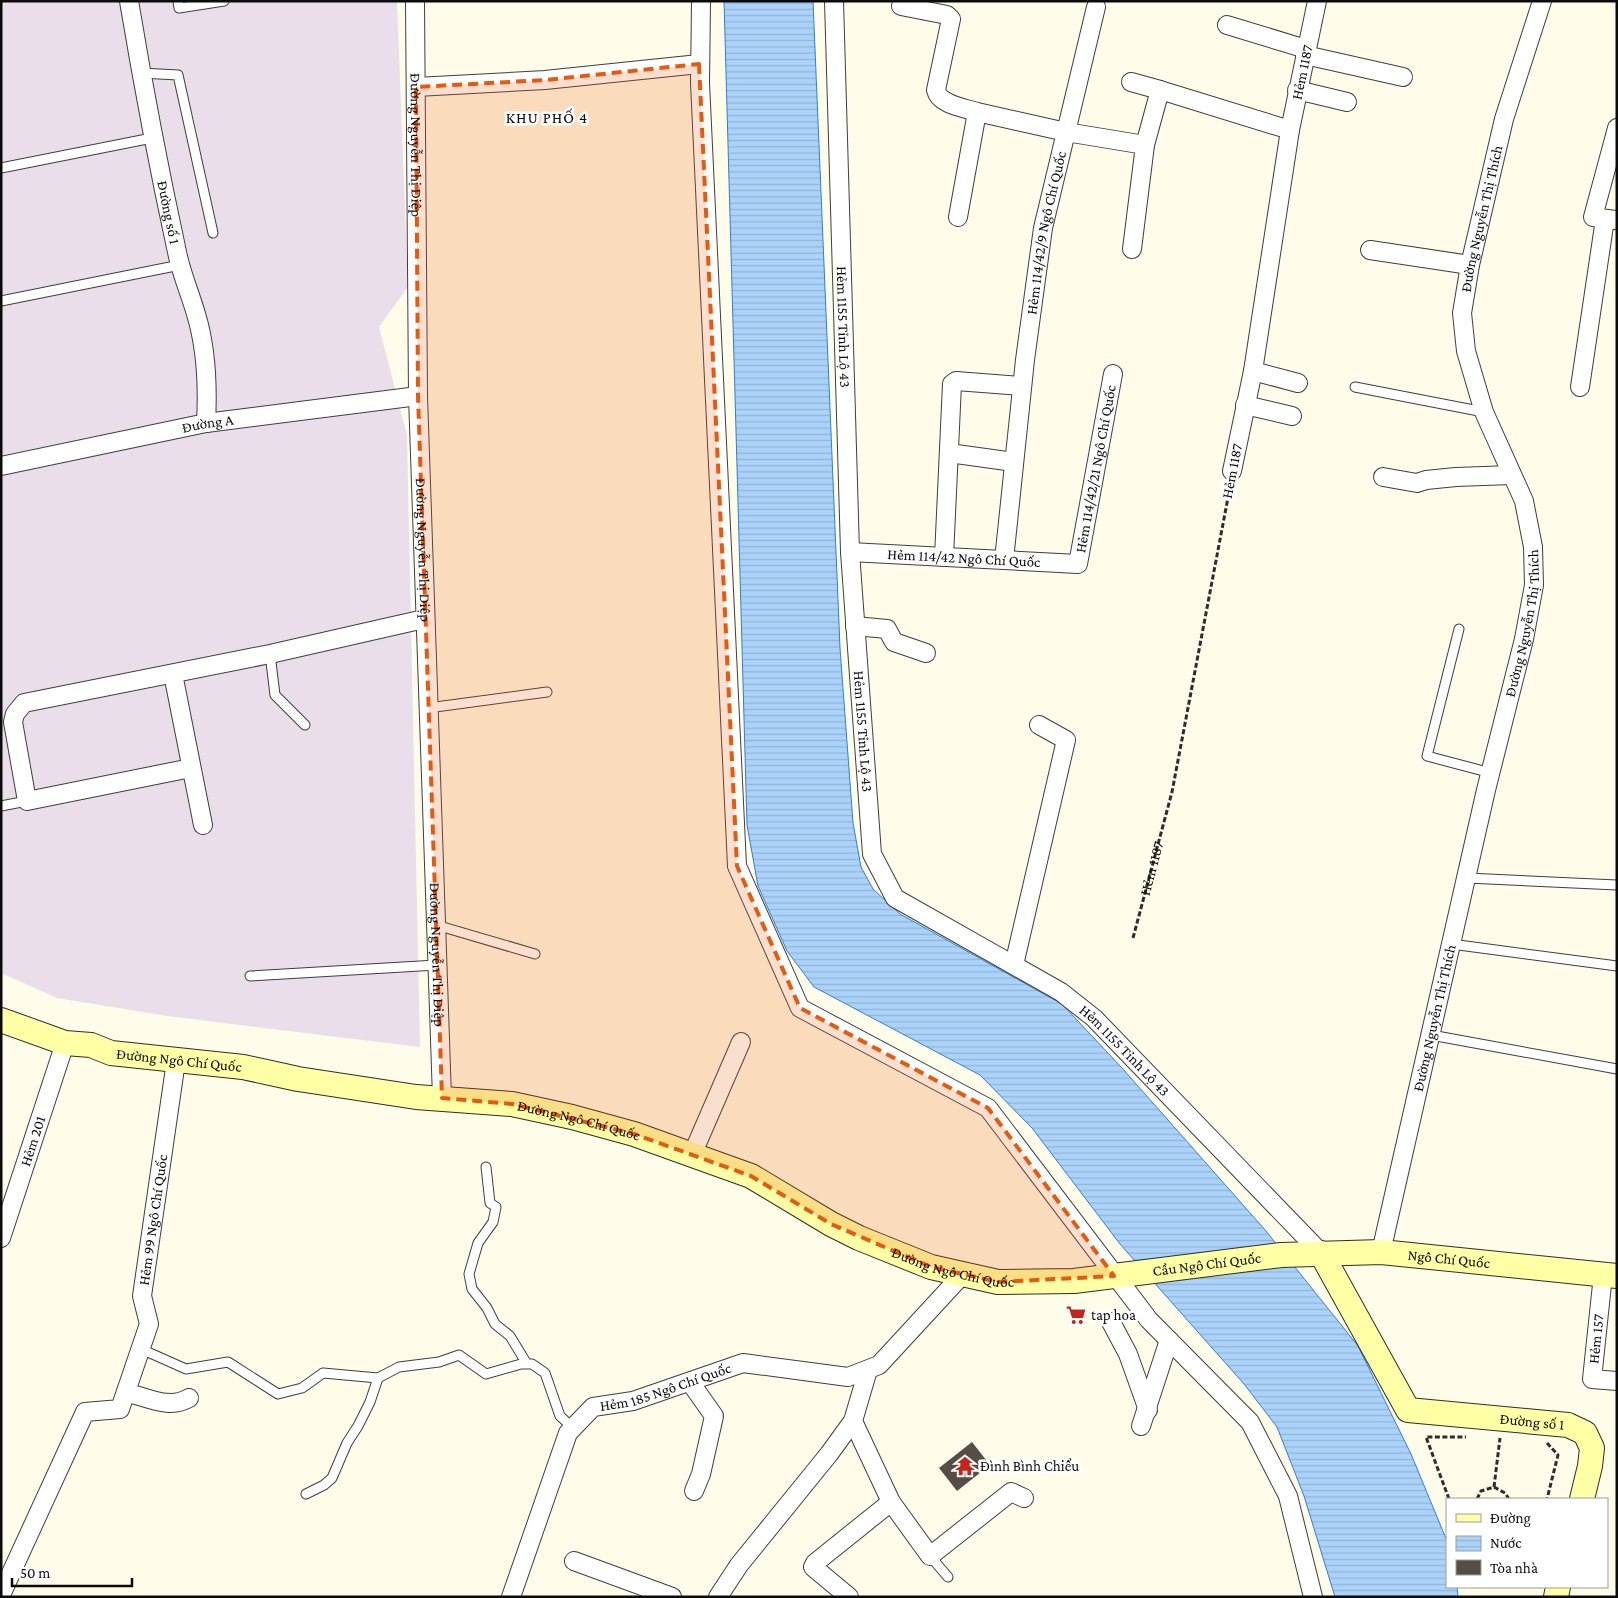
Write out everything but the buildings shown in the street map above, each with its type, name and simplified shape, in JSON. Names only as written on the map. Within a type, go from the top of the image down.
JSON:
[{"type":"main road","name":"Đường Ngô Chí Quốc","points":[[1,1020],[66,1043],[91,1045],[111,1053],[243,1067],[416,1097],[512,1104],[572,1117],[634,1134],[751,1176],[859,1238],[931,1267],[998,1282],[1074,1281],[1124,1275]]},
{"type":"main road","name":"Ngô Chí Quốc","points":[[1281,1255],[1381,1252],[1610,1275]]},
{"type":"main road","name":"Đường số 1","points":[[1321,1253],[1408,1410],[1568,1425],[1585,1433],[1592,1448],[1582,1498]]},
{"type":"main road","name":"Cầu Ngô Chí Quốc","points":[[1124,1275],[1281,1255]]},
{"type":"street","name":"Đường số 1","points":[[129,1],[152,138],[180,265],[196,315],[203,346],[208,388],[206,423]]},
{"type":"street","name":"Đường Nguyễn Thị Diệp","points":[[415,1],[418,396],[427,708],[442,1098]]},
{"type":"street","points":[[701,1],[699,64],[736,866],[800,1008],[988,1108],[1124,1275],[1149,1320],[1250,1422],[1288,1496],[1313,1597]]},
{"type":"street","name":"Hẻm 1155 Tỉnh Lộ 43","points":[[834,1],[850,552],[872,854],[895,898],[1061,992],[1094,1018],[1321,1253]]},
{"type":"street","name":"Hẻm 1187","points":[[1232,471],[1253,372],[1297,90],[1317,1]]},
{"type":"street","name":"Đường Nguyễn Thị Thích","points":[[1381,1252],[1491,772],[1524,639],[1534,585],[1533,547],[1524,501],[1484,412],[1466,351],[1462,313],[1470,265],[1504,119],[1542,1]]},
{"type":"street","points":[[901,6],[947,15],[951,19],[936,90],[937,95],[943,100],[977,112],[1066,132],[1145,145]]},
{"type":"street","name":"Hẻm 114/42/9 Ngô Chí Quốc","points":[[1004,560],[1022,386],[1043,228],[1096,7]]},
{"type":"street","points":[[1227,25],[1305,52],[1403,77]]},
{"type":"street","points":[[416,87],[545,80],[699,64]]},
{"type":"street","points":[[1131,82],[1290,130]]},
{"type":"street","points":[[1132,249],[1145,145],[1160,90]]},
{"type":"street","points":[[1297,90],[1347,102]]},
{"type":"street","points":[[958,217],[977,112]]},
{"type":"street","points":[[1580,387],[1611,220],[1593,217],[1617,128]]},
{"type":"street","points":[[1370,250],[1470,265]]},
{"type":"street","points":[[1253,372],[1298,383]]},
{"type":"street","name":"Hẻm 114/42/21 Ngô Chí Quốc","points":[[1078,564],[1114,374]]},
{"type":"street","points":[[944,557],[952,384],[956,381],[1022,386]]},
{"type":"street","name":"Đường A","points":[[1,466],[206,423],[418,396]]},
{"type":"street","points":[[1245,405],[1292,416]]},
{"type":"street","points":[[949,453],[1014,462]]},
{"type":"street","points":[[1382,477],[1417,483],[1456,476],[1511,475]]},
{"type":"street","name":"Hẻm 114/42 Ngô Chí Quốc","points":[[850,552],[1078,564]]},
{"type":"street","points":[[191,768],[27,801],[13,722],[15,714],[24,703],[270,654],[424,619]]},
{"type":"street","points":[[855,626],[887,629],[894,642],[926,653]]},
{"type":"street","points":[[173,674],[203,825]]},
{"type":"street","points":[[1014,965],[1066,740],[1039,725]]},
{"type":"street","points":[[692,1154],[742,1042]]},
{"type":"street","name":"Hẻm 201","points":[[1,1238],[8,1200],[66,1043]]},
{"type":"street","name":"Hẻm 99 Ngô Chí Quốc","points":[[1,1595],[86,1412],[120,1409],[127,1393],[149,1324],[142,1296],[176,1060]]},
{"type":"street","name":"Hẻm 185 Ngô Chí Quốc","points":[[511,1597],[568,1433],[593,1407],[632,1401],[742,1363],[848,1377],[868,1370],[879,1366],[962,1274]]},
{"type":"street","name":"Hẻm 157","points":[[1610,1275],[1592,1379],[1617,1382]]},
{"type":"street","points":[[1111,1322],[1128,1354],[1145,1418],[1170,1340]]},
{"type":"street","points":[[718,1597],[739,1565],[829,1454],[853,1421],[868,1370]]},
{"type":"street","points":[[690,1382],[714,1416],[701,1474],[694,1491]]},
{"type":"street","points":[[127,1393],[169,1404],[179,1404],[189,1398]]},
{"type":"street","points":[[853,1421],[891,1502],[930,1556],[1011,1492],[1024,1498]]},
{"type":"street","points":[[849,1597],[813,1567],[815,1563],[891,1502]]},
{"type":"street","points":[[574,1561],[672,1597]]},
{"type":"lane","points":[[178,1],[180,8],[224,1]]},
{"type":"lane","points":[[141,73],[178,75],[213,233]]},
{"type":"lane","points":[[1,168],[152,138]]},
{"type":"lane","points":[[1,301],[180,265]]},
{"type":"lane","points":[[1355,387],[1484,412]]},
{"type":"lane","points":[[1459,628],[1427,756],[1491,772]]},
{"type":"lane","points":[[270,654],[275,695],[305,725]]},
{"type":"lane","points":[[427,708],[547,692]]},
{"type":"lane","points":[[1,806],[27,801]]},
{"type":"lane","points":[[1467,878],[1617,885]]},
{"type":"lane","points":[[436,925],[535,954]]},
{"type":"lane","points":[[1451,944],[1617,966]]},
{"type":"lane","points":[[250,976],[438,965]]},
{"type":"lane","points":[[1431,1035],[1617,1069]]},
{"type":"lane","points":[[486,1167],[490,1203],[496,1207],[493,1222],[478,1244],[469,1274],[472,1289],[487,1308],[495,1324],[510,1336],[527,1364]]},
{"type":"lane","points":[[141,1349],[186,1369],[228,1362],[278,1394],[302,1388],[323,1373],[378,1378],[399,1367],[439,1362],[459,1355],[486,1374],[532,1364],[545,1373],[560,1416],[573,1428]]},
{"type":"lane","points":[[306,1494],[324,1485],[332,1478],[347,1443],[370,1402],[378,1378]]},
{"type":"lane","points":[[930,1556],[948,1577]]},
{"type":"path","name":"Hẻm 1187","points":[[1133,938],[1172,792],[1232,471]]},
{"type":"path","points":[[1449,1498],[1426,1437],[1472,1436]]},
{"type":"path","points":[[1490,1436],[1510,1438]]},
{"type":"path","points":[[1494,1487],[1500,1436]]},
{"type":"path","points":[[1539,1442],[1548,1443],[1558,1455],[1547,1498]]},
{"type":"path","points":[[1478,1498],[1481,1492],[1494,1487],[1505,1493],[1508,1498]]},
{"type":"highlighted area","points":[[699,64],[737,866],[800,1008],[988,1108],[1114,1276],[998,1282],[931,1267],[831,1224],[751,1176],[634,1134],[512,1104],[442,1098],[418,396],[416,87],[545,80]]},
{"type":"shaded area","points":[[1,1],[397,1],[408,287],[379,327],[407,435],[420,1047],[167,1016],[57,998],[1,973]]},
{"type":"water","points":[[724,1],[813,1],[840,648],[853,823],[861,867],[873,889],[900,914],[1062,1004],[1122,1068],[1266,1231],[1358,1346],[1411,1454],[1446,1539],[1446,1588],[1457,1588],[1458,1597],[1335,1597],[1304,1496],[1277,1427],[1244,1384],[1120,1244],[1032,1128],[980,1075],[814,987],[787,951],[758,886],[747,825]]},
{"type":"place","name":"tap hoa","points":[[1076,1315]]},
{"type":"place","name":"Đình Bình Chiểu","points":[[965,1466]]},
{"type":"district","name":"KHU PHỐ 4","points":[[547,117]]}]
